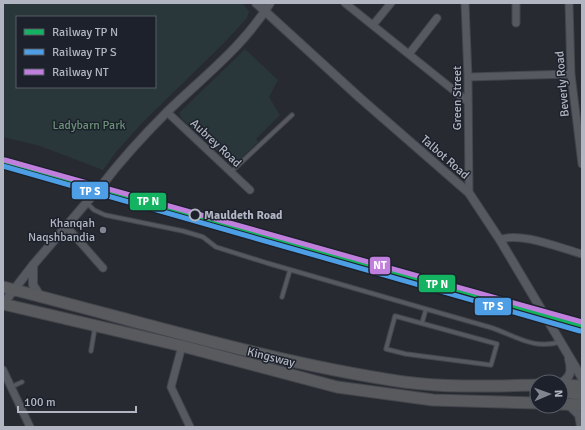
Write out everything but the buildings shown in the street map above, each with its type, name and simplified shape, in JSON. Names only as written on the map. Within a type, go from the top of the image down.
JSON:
[{"type":"highway","name":"Kingsway","points":[[8,288],[315,366],[405,382],[457,386],[529,386]]},
{"type":"highway","name":"Kingsway","points":[[3,304],[182,346],[337,387],[433,400],[529,403]]},
{"type":"highway","points":[[569,385],[582,386]]},
{"type":"highway","name":"Kingsway","points":[[518,386],[529,388]]},
{"type":"highway","points":[[569,393],[582,394]]},
{"type":"highway","points":[[569,404],[582,405]]},
{"type":"street","name":"Talbot Road","points":[[256,3],[469,193],[500,240],[582,378]]},
{"type":"street","points":[[102,185],[167,112],[240,43],[265,12],[270,3]]},
{"type":"street","points":[[345,3],[467,101]]},
{"type":"street","points":[[373,25],[391,3]]},
{"type":"street","name":"Green Street","points":[[465,3],[468,77],[467,101],[469,193]]},
{"type":"street","points":[[516,3],[516,23]]},
{"type":"street","name":"Beverly Road","points":[[569,3],[571,74],[582,164]]},
{"type":"street","points":[[409,54],[438,18]]},
{"type":"street","points":[[468,77],[571,74]]},
{"type":"street","name":"Aubrey Road","points":[[167,112],[250,190]]},
{"type":"street","points":[[3,304],[8,288],[33,265],[94,195]]},
{"type":"street","points":[[66,226],[103,268]]},
{"type":"street","points":[[500,240],[508,237],[520,236],[582,254]]},
{"type":"street","points":[[33,265],[33,285],[40,296]]},
{"type":"street","points":[[182,346],[171,387],[190,427]]},
{"type":"street","name":"Talbot Road","points":[[568,355],[571,372],[569,376]]},
{"type":"street","points":[[3,370],[30,427]]},
{"type":"street","points":[[569,408],[578,415],[581,425]]},
{"type":"lane","points":[[231,172],[292,115]]},
{"type":"lane","points":[[87,202],[94,210],[105,215],[184,231],[203,238],[216,247],[491,328],[527,343],[549,346],[562,342]]},
{"type":"lane","points":[[282,297],[290,270]]},
{"type":"lane","points":[[422,323],[426,309]]},
{"type":"lane","points":[[395,316],[422,323],[497,344],[491,365],[406,354],[386,349],[395,316]]},
{"type":"lane","points":[[91,351],[95,326]]},
{"type":"lane","points":[[11,387],[22,382]]},
{"type":"green space","name":"Ladybarn Park","points":[[3,3],[242,3],[249,11],[247,18],[224,43],[143,122],[116,152],[103,170],[40,146],[3,137]]},
{"type":"green space","points":[[245,49],[278,80],[269,97],[280,115],[256,139],[258,142],[234,166],[182,119],[179,113]]},
{"type":"tunnel","points":[[93,195],[102,185]]},
{"type":"transit line","points":[[3,160],[582,325]]},
{"type":"transit line","points":[[3,166],[580,331]]},
{"type":"rail line","name":"NT","points":[[5,160],[582,322]]},
{"type":"place","name":"Mauldeth Road","points":[[195,215]]},
{"type":"place","name":"Khanqah Naqshbandia","points":[[103,230]]}]
